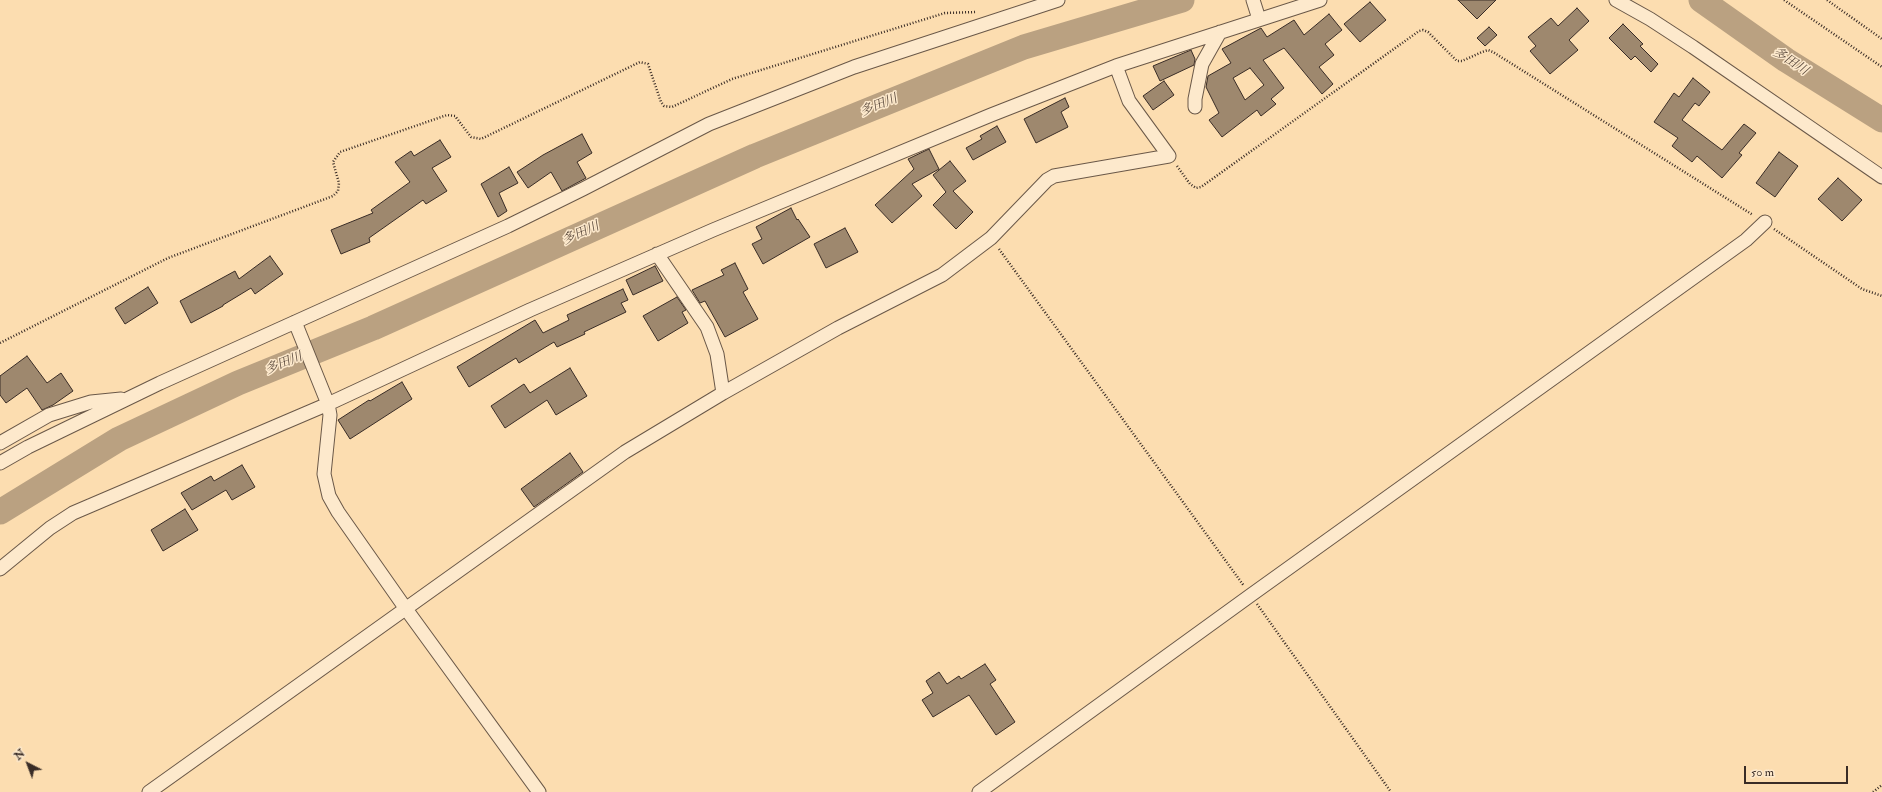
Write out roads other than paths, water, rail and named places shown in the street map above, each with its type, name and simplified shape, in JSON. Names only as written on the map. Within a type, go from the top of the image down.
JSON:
[{"type":"street","points":[[0,463],[28,447],[130,398],[297,326],[508,226],[709,124],[854,67],[1058,0]]},
{"type":"street","points":[[0,569],[50,528],[73,513],[327,399],[657,254],[991,115],[1116,66],[1220,32],[1256,9],[1320,0]]},
{"type":"street","points":[[1616,0],[1650,19],[1693,47],[1882,177]]},
{"type":"street","points":[[1195,107],[1195,99],[1202,64],[1220,32]]},
{"type":"street","points":[[149,792],[625,452],[723,393],[838,328],[942,275],[991,238],[1054,176],[1169,156],[1129,101],[1116,66]]},
{"type":"street","points":[[979,792],[1746,240],[1765,222]]},
{"type":"street","points":[[657,254],[706,327],[717,354],[723,393]]},
{"type":"street","points":[[297,326],[327,399],[330,415],[324,474],[329,496],[338,512],[406,609],[539,792]]},
{"type":"street","points":[[0,443],[49,415],[91,402],[130,398]]},
{"type":"waterway","name":"多田川","points":[[0,512],[119,439],[238,383],[373,328],[755,156],[1024,47],[1182,0]]},
{"type":"waterway","name":"多田川","points":[[1701,0],[1786,60],[1882,120]]}]
